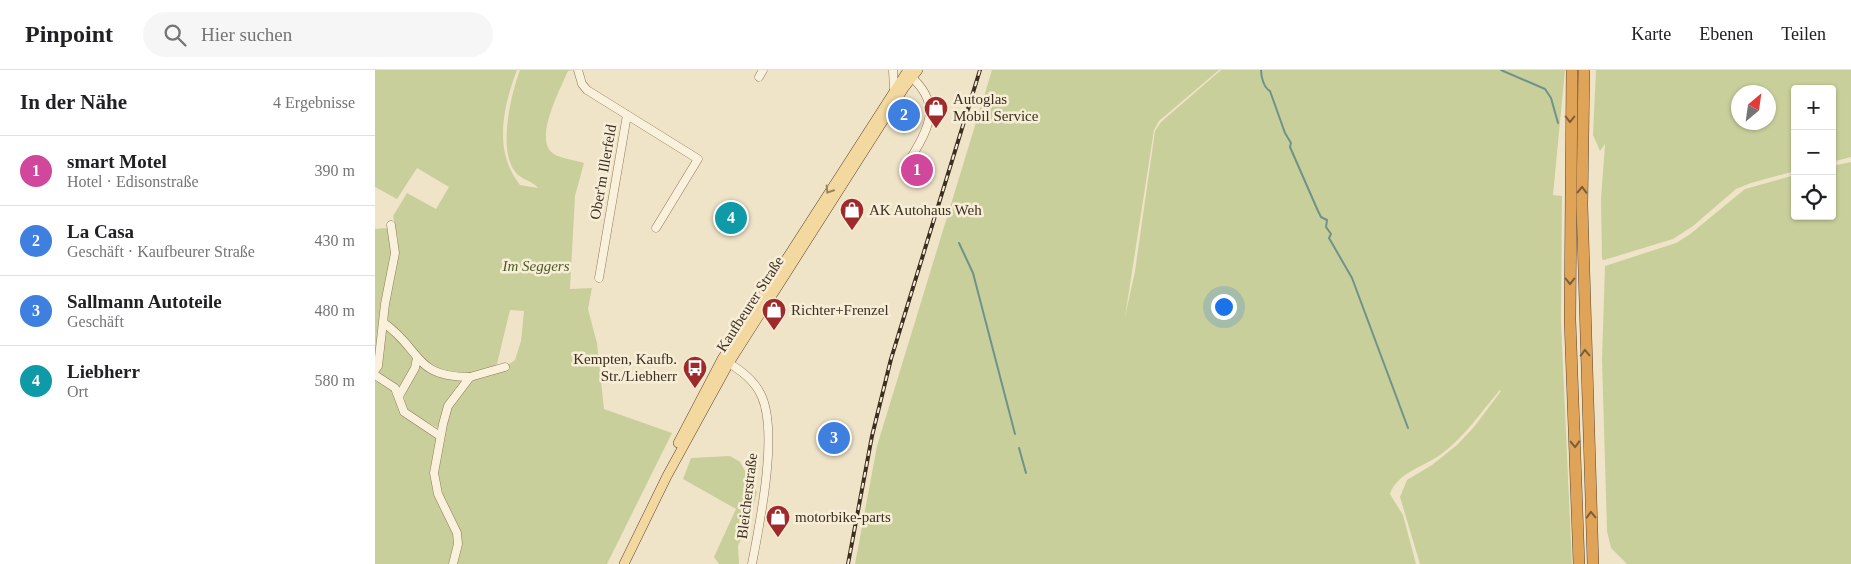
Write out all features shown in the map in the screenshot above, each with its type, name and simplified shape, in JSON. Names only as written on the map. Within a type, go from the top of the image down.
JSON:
[{"type":"highway","points":[[1572,70],[1570,320],[1579,564]]},
{"type":"highway","points":[[1584,70],[1582,215],[1593,564]]},
{"type":"main road","name":"Kaufbeurer Straße","points":[[618,564],[725,361],[894,90],[909,72]]},
{"type":"main road","name":"Kaufbeurer Straße","points":[[624,564],[725,361],[909,72]]},
{"type":"street","points":[[578,70],[582,84],[587,90],[627,115]]},
{"type":"street","points":[[893,70],[894,90]]},
{"type":"street","points":[[909,72],[928,97],[931,113],[924,134],[912,156]]},
{"type":"street","name":"Ober'm Illerfeld","points":[[599,278],[627,115],[698,159],[656,228]]},
{"type":"street","points":[[375,370],[378,366],[395,253],[391,225]]},
{"type":"street","points":[[383,323],[407,342],[423,366],[442,375],[470,377],[505,367]]},
{"type":"street","points":[[399,396],[415,368],[417,358]]},
{"type":"street","name":"Bleicherstraße","points":[[725,361],[748,378],[761,396],[767,419],[766,478],[752,564]]},
{"type":"street","points":[[375,375],[395,388],[405,412],[440,436]]},
{"type":"street","points":[[453,564],[458,544],[457,533],[435,486],[434,473],[440,436],[448,406],[470,377]]},
{"type":"green space","name":"Im Seggers","points":[[375,70],[517,70],[505,114],[503,143],[506,158],[520,185],[538,188],[516,173],[510,163],[507,151],[507,122],[516,80],[520,70],[574,70],[568,71],[555,101],[550,114],[546,138],[548,147],[557,156],[584,163],[575,196],[570,289],[592,288],[588,309],[597,343],[604,409],[672,433],[607,564],[455,564],[460,544],[439,494],[436,473],[450,407],[473,378],[506,366],[515,360],[521,341],[524,311],[510,310],[497,364],[480,371],[460,374],[440,371],[424,363],[414,354],[389,322],[386,314],[398,254],[398,240],[393,216],[407,193],[436,209],[449,187],[417,168],[397,199],[375,187]]},
{"type":"green space","points":[[992,70],[1219,70],[1159,121],[1154,130],[1125,317],[1135,271],[1155,131],[1161,122],[1221,70],[1565,70],[1553,195],[1562,196],[1561,322],[1572,564],[1420,564],[1400,497],[1407,480],[1432,465],[1457,445],[1474,427],[1500,390],[1465,433],[1449,448],[1411,471],[1393,487],[1390,494],[1403,515],[1416,564],[855,564],[877,446]]},
{"type":"green space","points":[[1596,70],[1851,70],[1851,157],[1836,161],[1836,85],[1791,85],[1791,172],[1736,189],[1693,226],[1673,239],[1604,260],[1602,259],[1601,199],[1605,144],[1600,151],[1593,135]]},
{"type":"green space","points":[[1851,162],[1851,564],[1627,564],[1611,548],[1607,531],[1602,359],[1605,266],[1676,243],[1689,235],[1745,189],[1791,176],[1791,220],[1836,220],[1836,165]]},
{"type":"green space","points":[[386,228],[389,230],[393,242],[375,367],[375,229]]},
{"type":"green space","points":[[386,329],[389,329],[410,351],[412,356],[410,369],[399,389],[377,372]]},
{"type":"green space","points":[[419,365],[441,377],[462,379],[440,429],[406,411],[405,392]]},
{"type":"green space","points":[[375,379],[393,390],[399,407],[438,437],[432,472],[454,535],[455,544],[450,564],[375,564]]},
{"type":"green space","points":[[730,456],[740,462],[757,492],[750,519],[738,546],[739,564],[719,564],[714,557],[736,509],[683,479],[691,458]]},
{"type":"waterway","points":[[1261,70],[1263,82],[1270,91],[1285,133],[1291,143],[1290,147],[1318,211],[1321,217],[1327,220],[1326,227],[1331,234],[1329,238],[1352,278],[1408,428]]},
{"type":"waterway","points":[[1501,70],[1545,89],[1551,98],[1558,123]]},
{"type":"waterway","points":[[959,243],[973,273],[1015,434]]},
{"type":"waterway","points":[[1019,448],[1026,473]]},
{"type":"railway","points":[[848,564],[872,436],[891,359],[980,70]]},
{"type":"place","name":"La Casa","points":[[904,115]]},
{"type":"place","name":"Autoglas Mobil Service","points":[[936,129]]},
{"type":"place","name":"smart Motel","points":[[917,170]]},
{"type":"place","name":"Liebherr","points":[[731,218]]},
{"type":"place","name":"AK Autohaus Weh","points":[[852,231]]},
{"type":"place","name":"Richter+Frenzel","points":[[774,331]]},
{"type":"place","name":"Kempten, Kaufb. Str./Liebherr","points":[[695,389]]},
{"type":"place","name":"Sallmann Autoteile","points":[[834,438]]},
{"type":"place","name":"motorbike-parts","points":[[778,538]]}]
